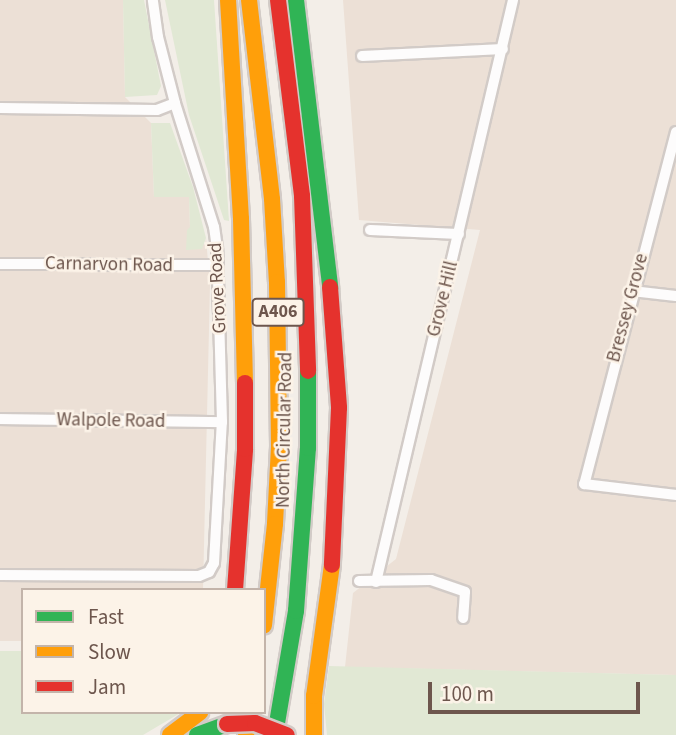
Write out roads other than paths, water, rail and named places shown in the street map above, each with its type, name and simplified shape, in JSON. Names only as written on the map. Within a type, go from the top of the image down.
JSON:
[{"type":"main road","name":"A406","points":[[228,0],[241,219],[245,425],[235,588]]},
{"type":"main road","name":"North Circular Road","points":[[249,0],[272,199],[278,296],[279,447],[275,524],[266,607]]},
{"type":"main road","name":"North Circular Road","points":[[275,735],[296,611],[308,436],[307,280],[302,196],[278,0]]},
{"type":"main road","name":"A406","points":[[296,0],[327,248],[339,408],[331,569],[314,696],[314,735]]},
{"type":"main road","points":[[170,735],[197,714]]},
{"type":"main road","points":[[246,735],[250,714]]},
{"type":"main road","points":[[197,735],[227,724],[255,723],[287,735]]},
{"type":"street","name":"Grove Road","points":[[0,575],[199,576],[209,572],[214,563],[222,422],[218,264],[214,228],[175,103],[158,37],[153,0]]},
{"type":"street","name":"Grove Hill","points":[[376,582],[513,0]]},
{"type":"street","points":[[362,56],[503,49]]},
{"type":"street","points":[[0,108],[157,110],[175,103]]},
{"type":"street","name":"Bressey Grove","points":[[676,132],[632,291],[584,485],[676,495]]},
{"type":"street","points":[[370,230],[459,234]]},
{"type":"street","name":"Carnarvon Road","points":[[0,264],[218,264]]},
{"type":"street","points":[[632,291],[676,296]]},
{"type":"street","name":"Walpole Road","points":[[0,419],[222,422]]},
{"type":"street","points":[[359,581],[431,580],[465,592],[463,618]]}]
